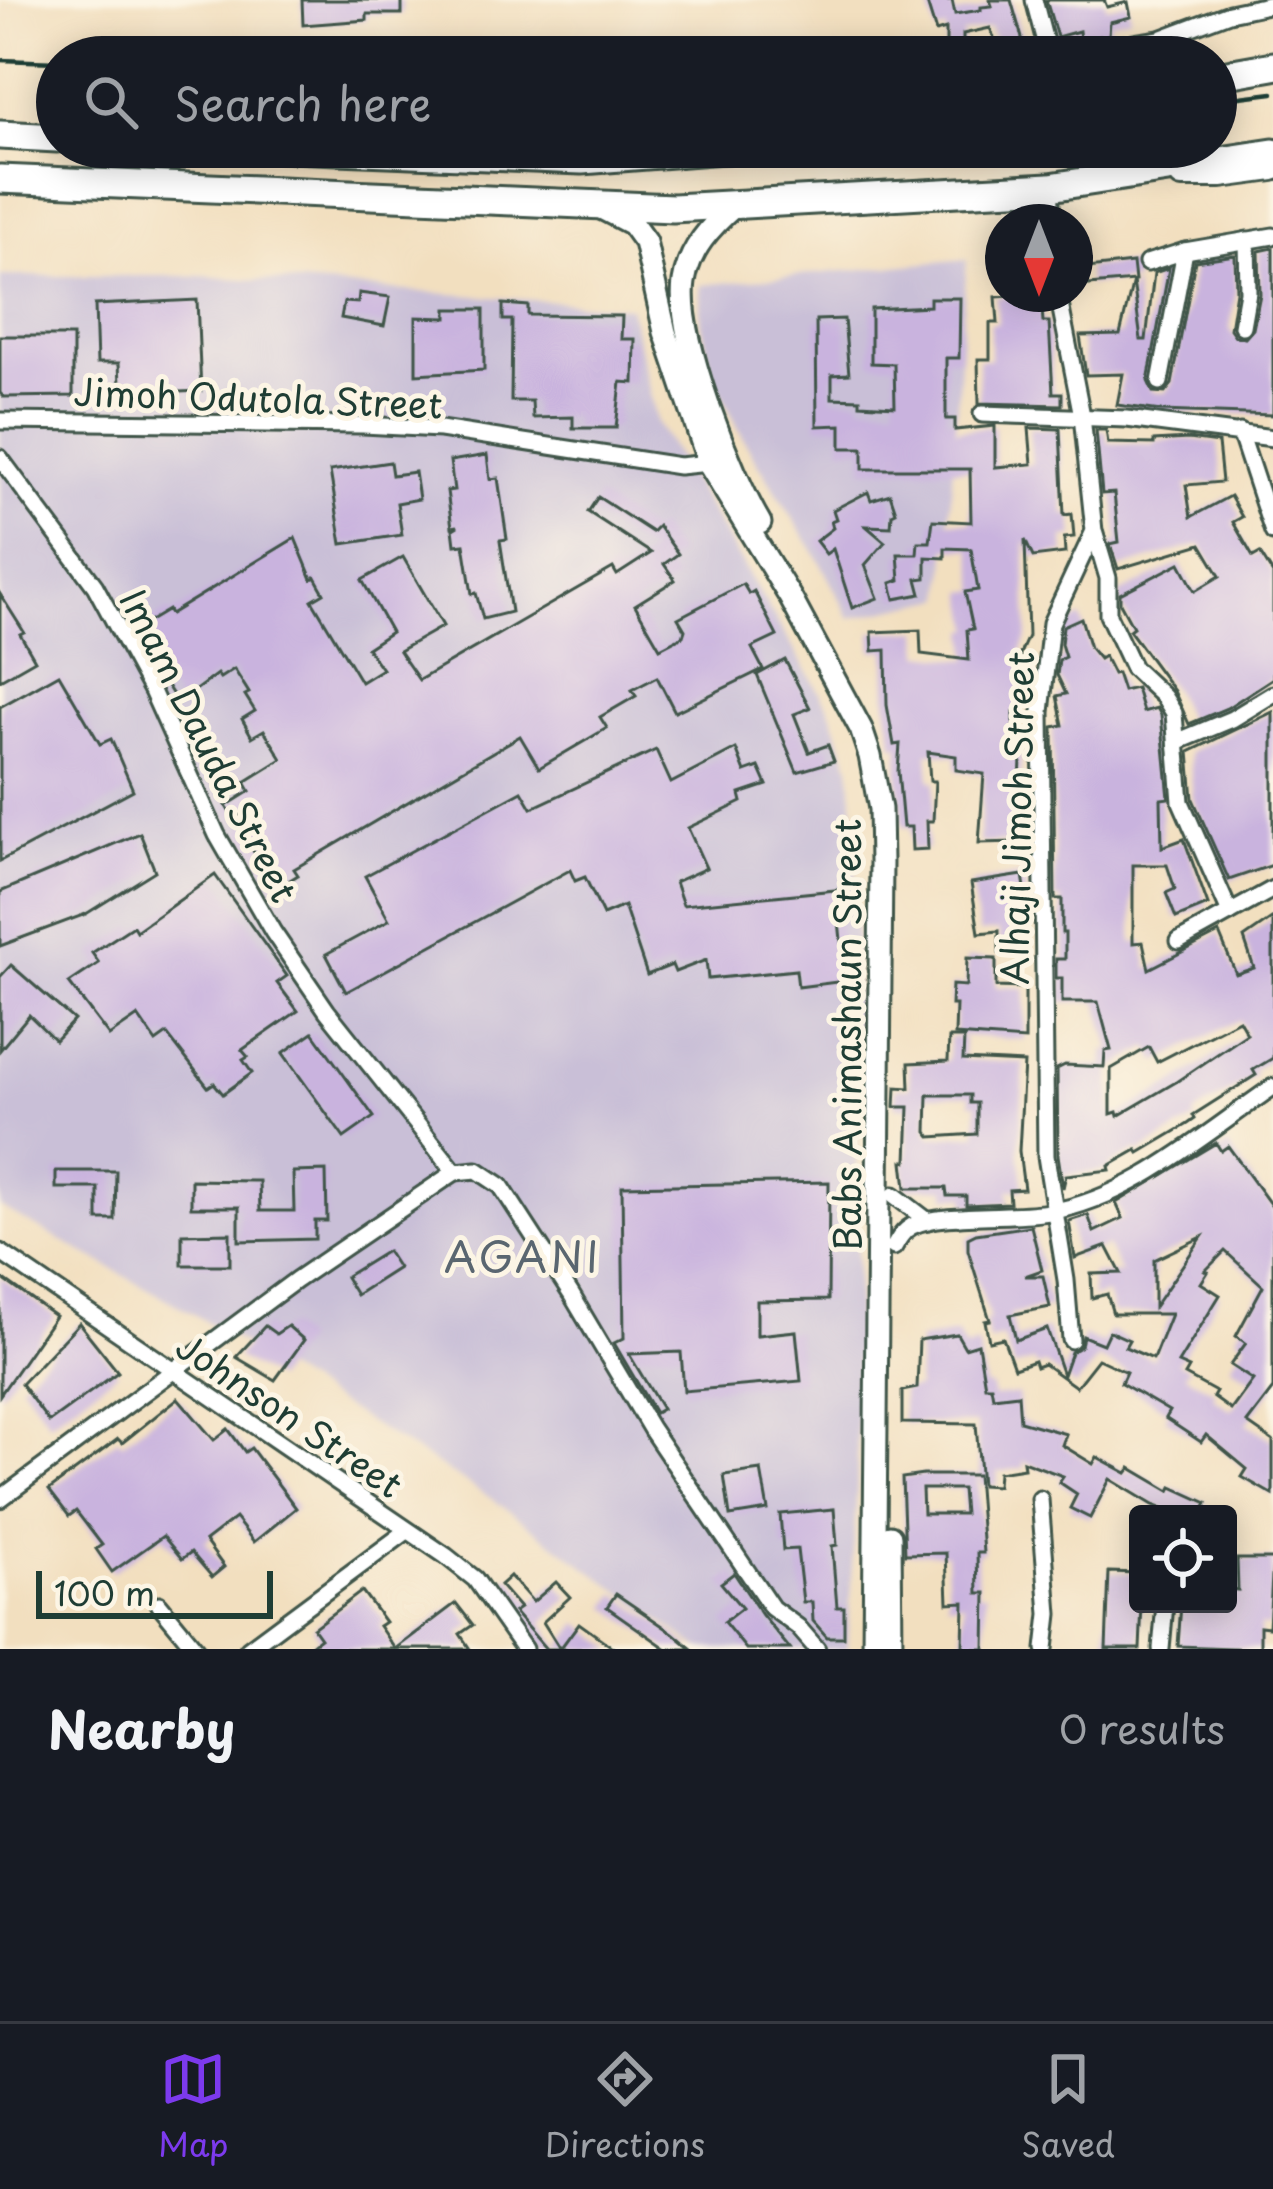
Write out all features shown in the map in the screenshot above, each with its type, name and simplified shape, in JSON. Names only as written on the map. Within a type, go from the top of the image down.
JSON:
[{"type":"highway","points":[[1237,72],[1273,66]]},
{"type":"highway","points":[[0,135],[36,137]]},
{"type":"highway","points":[[1237,159],[1273,153]]},
{"type":"highway","points":[[0,179],[600,208],[1050,187],[1185,168]]},
{"type":"main road","points":[[1237,67],[1273,51]]},
{"type":"main road","points":[[1144,175],[1221,176],[1273,168]]},
{"type":"main road","name":"Babs Animashaun Street","points":[[718,462],[683,286],[695,248],[735,205]]},
{"type":"main road","name":"Babs Animashaun Street","points":[[600,208],[632,224],[645,242],[665,332],[718,462],[840,659],[884,753],[892,819],[874,1649]]},
{"type":"main road","name":"Babs Animashaun Street","points":[[888,962],[894,1195],[891,1649]]},
{"type":"street","points":[[1034,0],[1044,36]]},
{"type":"street","points":[[1167,36],[1232,6],[1273,4]]},
{"type":"street","points":[[1050,187],[1051,204]]},
{"type":"street","points":[[1147,262],[1273,236]]},
{"type":"street","points":[[1242,326],[1248,292],[1247,240]]},
{"type":"street","points":[[1160,382],[1185,251]]},
{"type":"street","points":[[1062,312],[1082,416],[1094,531],[1108,578],[1108,615],[1140,678],[1164,697],[1174,713],[1181,802],[1230,913]]},
{"type":"street","points":[[982,414],[1082,416],[1273,438]]},
{"type":"street","name":"Jimoh Odutola Street","points":[[0,421],[364,424],[440,429],[679,466],[718,462]]},
{"type":"street","points":[[1240,433],[1273,532]]},
{"type":"street","name":"Imam Dauda Street","points":[[0,458],[94,586],[152,692],[217,835],[273,932],[327,1011],[455,1172],[477,1170],[501,1186],[651,1429],[772,1608],[817,1649]]},
{"type":"street","name":"Alhaji Jimoh Street","points":[[1071,1340],[1046,1156],[1041,712],[1051,623],[1094,531]]},
{"type":"street","points":[[1179,741],[1232,719],[1273,694]]},
{"type":"street","points":[[1179,940],[1273,889]]},
{"type":"street","points":[[894,1246],[905,1231],[928,1221],[1053,1211],[1096,1198],[1166,1161],[1273,1087]]},
{"type":"street","points":[[0,1499],[173,1370],[455,1172]]},
{"type":"street","points":[[894,1195],[928,1221]]},
{"type":"street","name":"Johnson Street","points":[[0,1252],[475,1579],[524,1649]]},
{"type":"street","points":[[1040,1499],[1049,1614],[1045,1649]]},
{"type":"street","points":[[248,1649],[407,1531]]},
{"type":"street","points":[[159,1604],[196,1649]]},
{"type":"street","points":[[1162,1649],[1164,1613]]},
{"type":"shaded area","points":[[967,259],[944,598],[850,618],[745,442],[713,376],[701,321],[701,285]]},
{"type":"shaded area","points":[[0,276],[199,276],[630,307],[657,423],[830,709],[850,766],[856,832],[857,1486],[847,1649],[700,1649],[492,1499],[199,1317],[0,1207]]},
{"type":"building","points":[[302,0],[402,0],[402,14],[367,14],[367,20],[303,25]]},
{"type":"building","points":[[926,0],[952,0],[955,14],[992,6],[990,0],[1011,0],[1021,36],[993,36],[990,28],[963,36],[946,36],[946,29],[936,32]]},
{"type":"building","points":[[1046,0],[1104,0],[1107,7],[1128,2],[1131,17],[1110,22],[1109,35],[1080,36],[1079,31],[1057,36]]},
{"type":"building","points":[[1273,248],[1273,415],[1117,405],[1123,374],[1086,375],[1080,336],[1120,335],[1133,281],[1141,340],[1146,340],[1154,273],[1169,268],[1148,381],[1153,392],[1165,393],[1172,384],[1195,261],[1235,255],[1230,329],[1245,338],[1253,329],[1260,294],[1259,251]]},
{"type":"building","points":[[1133,263],[1135,281],[1093,285],[1093,267]]},
{"type":"building","points":[[359,293],[390,297],[384,326],[341,318],[344,302],[358,303]]},
{"type":"building","points":[[930,298],[960,298],[959,358],[946,358],[946,419],[955,419],[955,430],[995,426],[995,467],[1032,464],[1029,428],[1060,429],[1064,515],[1072,514],[1074,537],[1064,538],[1065,553],[1033,557],[1025,540],[1028,636],[1020,654],[1022,712],[1014,712],[1014,735],[1022,735],[1019,806],[1030,806],[1030,828],[1019,828],[1018,842],[979,843],[984,774],[956,770],[956,756],[928,752],[930,781],[935,781],[933,821],[927,821],[928,849],[912,850],[911,827],[903,827],[900,744],[894,745],[887,705],[886,650],[873,651],[872,632],[920,630],[921,654],[969,660],[967,630],[973,629],[965,592],[978,590],[971,549],[945,548],[945,558],[926,557],[926,578],[917,579],[921,594],[895,599],[891,583],[900,580],[898,554],[917,554],[918,542],[930,542],[933,520],[971,522],[970,469],[863,469],[863,448],[841,448],[841,425],[817,426],[816,320],[844,319],[849,374],[832,375],[832,398],[895,406],[894,364],[871,363],[871,309],[930,306]]},
{"type":"building","points":[[197,300],[201,391],[133,394],[133,384],[120,384],[119,363],[97,363],[95,305]]},
{"type":"building","points":[[503,304],[528,306],[528,315],[622,316],[621,339],[635,339],[634,383],[621,382],[616,428],[573,428],[573,417],[533,418],[532,401],[511,401],[512,320],[503,320]]},
{"type":"building","points":[[447,309],[484,309],[484,370],[416,374],[416,317],[447,318]]},
{"type":"building","points":[[997,312],[1042,312],[1043,322],[1049,322],[1053,393],[1062,393],[1062,405],[979,403],[978,359],[990,359],[990,323],[998,323]]},
{"type":"building","points":[[0,336],[73,336],[73,396],[4,397],[0,393]]},
{"type":"building","points":[[1096,430],[1106,430],[1108,443],[1188,439],[1218,443],[1222,482],[1186,485],[1191,517],[1230,496],[1242,517],[1233,522],[1253,557],[1260,553],[1273,574],[1273,678],[1227,708],[1189,724],[1174,691],[1129,630],[1133,627],[1120,594],[1180,563],[1195,591],[1220,576],[1201,544],[1118,569],[1110,544],[1119,542],[1114,493],[1102,494]]},
{"type":"building","points":[[487,455],[490,479],[498,478],[507,539],[500,540],[511,612],[483,619],[476,593],[472,594],[464,544],[455,545],[453,529],[458,526],[452,527],[447,491],[454,490],[450,461]]},
{"type":"building","points":[[390,462],[392,475],[415,472],[419,499],[397,503],[402,535],[342,544],[330,471]]},
{"type":"building","points":[[868,492],[871,500],[890,494],[896,512],[891,527],[866,526],[885,542],[865,565],[878,598],[852,608],[833,549],[826,554],[816,541],[833,528],[833,510]]},
{"type":"building","points":[[598,497],[652,532],[658,526],[678,554],[664,564],[675,580],[635,605],[660,648],[683,636],[678,618],[743,584],[749,594],[754,591],[777,636],[752,648],[763,669],[675,712],[657,677],[632,690],[636,696],[600,717],[607,728],[539,768],[520,736],[294,869],[298,875],[277,888],[239,829],[256,817],[252,809],[233,818],[226,806],[250,791],[245,782],[282,759],[264,730],[252,737],[242,719],[255,711],[245,695],[249,693],[234,669],[220,678],[217,674],[178,703],[133,631],[168,610],[170,614],[295,538],[312,579],[324,593],[312,600],[361,682],[382,669],[367,648],[391,632],[362,580],[403,557],[443,626],[399,651],[419,680],[613,568],[617,575],[651,553],[588,512]]},
{"type":"building","points":[[0,594],[35,660],[0,680]]},
{"type":"building","points":[[1081,618],[1090,648],[1099,659],[1104,656],[1123,691],[1136,688],[1143,712],[1157,708],[1161,715],[1169,798],[1161,799],[1162,847],[1184,839],[1208,905],[1176,918],[1166,893],[1175,889],[1167,865],[1133,865],[1133,943],[1143,942],[1149,969],[1219,933],[1236,974],[1254,968],[1244,938],[1273,918],[1273,1058],[1253,1070],[1256,1075],[1193,1115],[1195,1119],[1188,1124],[1109,1166],[1110,1170],[1066,1175],[1063,1188],[1057,1069],[1065,1065],[1104,1067],[1105,1051],[1111,1050],[1098,1002],[1062,1002],[1062,978],[1056,978],[1056,959],[1065,959],[1062,899],[1055,899],[1053,727],[1063,725],[1057,696],[1066,694],[1057,675],[1059,660],[1065,657],[1063,626]],"holes":[[[1239,1020],[1247,1034],[1176,1082],[1118,1116],[1111,1114],[1111,1069],[1149,1047],[1157,1062]]]},
{"type":"building","points":[[785,660],[810,708],[794,714],[809,752],[828,745],[834,761],[797,772],[757,675]]},
{"type":"building","points":[[59,674],[100,744],[111,739],[133,790],[0,861],[0,707]]},
{"type":"building","points":[[1273,712],[1273,865],[1229,880],[1193,799],[1189,752]]},
{"type":"building","points":[[736,749],[745,772],[759,767],[767,785],[740,794],[742,802],[688,828],[706,868],[675,882],[683,905],[836,890],[845,981],[798,987],[796,970],[708,979],[706,960],[675,972],[672,965],[647,975],[624,906],[603,915],[585,877],[575,881],[570,870],[346,992],[326,954],[389,920],[365,876],[522,791],[532,808],[656,750],[671,783]]},
{"type":"building","points":[[140,833],[155,871],[86,914],[0,946],[0,892]]},
{"type":"building","points":[[215,875],[287,976],[277,983],[298,1011],[242,1050],[252,1073],[223,1094],[214,1083],[208,1087],[167,1034],[156,1042],[138,1016],[109,1036],[69,983],[99,963],[92,953],[133,926],[136,931]]},
{"type":"building","points":[[1023,875],[1026,927],[1019,928],[1020,952],[999,953],[999,931],[979,933],[971,883]]},
{"type":"building","points":[[967,958],[996,959],[996,987],[1025,988],[1025,1040],[955,1035],[952,985],[966,986]]},
{"type":"building","points":[[11,965],[74,1020],[55,1040],[29,1015],[0,1050],[0,977]]},
{"type":"building","points":[[313,1032],[374,1117],[344,1138],[283,1053]]},
{"type":"building","points":[[949,1038],[964,1038],[963,1060],[1024,1063],[1019,1151],[1024,1189],[1009,1190],[1010,1203],[966,1205],[966,1196],[947,1196],[946,1188],[906,1188],[903,1161],[907,1161],[909,1107],[895,1107],[896,1087],[910,1088],[909,1063],[948,1061]],"holes":[[[928,1095],[970,1095],[970,1103],[977,1103],[977,1134],[931,1137],[927,1132]]]},
{"type":"building","points":[[1216,1143],[1221,1151],[1228,1146],[1273,1208],[1273,1389],[1247,1423],[1273,1441],[1273,1495],[1242,1477],[1247,1469],[1206,1435],[1201,1442],[1165,1418],[1169,1411],[1121,1383],[1126,1372],[1098,1359],[1076,1387],[1044,1364],[1036,1367],[1034,1361],[1014,1368],[1003,1338],[989,1341],[985,1321],[990,1320],[968,1238],[1031,1226],[1042,1270],[1025,1276],[1043,1276],[1050,1307],[1010,1315],[1016,1340],[1047,1329],[1063,1375],[1083,1336],[1103,1344],[1109,1331],[1129,1340],[1125,1347],[1153,1359],[1171,1314],[1113,1314],[1107,1294],[1092,1298],[1091,1274],[1121,1273],[1107,1246],[1075,1258],[1069,1221],[1088,1215],[1094,1232],[1123,1218],[1116,1203]],"holes":[[[1202,1237],[1154,1307],[1154,1260]],[[1225,1251],[1263,1286],[1236,1336],[1246,1343],[1230,1365],[1253,1380],[1231,1410],[1213,1397],[1216,1392],[1185,1375],[1189,1368],[1178,1363],[1220,1295],[1201,1283],[1205,1271]]]},
{"type":"building","points":[[56,1171],[116,1171],[115,1220],[98,1220],[98,1188],[56,1188]]},
{"type":"building","points":[[326,1171],[327,1221],[315,1221],[315,1239],[239,1241],[239,1207],[191,1207],[191,1180],[259,1181],[260,1211],[294,1211],[293,1172]]},
{"type":"building","points":[[829,1182],[828,1300],[757,1301],[757,1335],[796,1331],[801,1381],[684,1391],[681,1352],[629,1354],[662,1409],[655,1413],[614,1343],[624,1338],[622,1186]]},
{"type":"building","points":[[230,1233],[230,1265],[182,1265],[182,1234]]},
{"type":"building","points":[[387,1251],[398,1268],[356,1295],[345,1277]]},
{"type":"building","points":[[0,1277],[55,1316],[0,1395]]},
{"type":"building","points":[[79,1323],[118,1372],[49,1422],[21,1384]]},
{"type":"building","points":[[265,1326],[276,1334],[288,1326],[304,1340],[275,1380],[236,1357]]},
{"type":"building","points":[[957,1334],[965,1348],[978,1344],[985,1386],[991,1386],[993,1397],[1018,1394],[1020,1421],[1066,1434],[1062,1445],[1093,1464],[1097,1457],[1127,1473],[1131,1468],[1206,1505],[1153,1505],[1110,1479],[1090,1518],[1070,1508],[1077,1494],[1059,1482],[1063,1476],[1023,1461],[1024,1468],[998,1472],[997,1486],[981,1485],[976,1424],[902,1423],[902,1391],[917,1388],[919,1340]]},
{"type":"building","points":[[178,1398],[214,1440],[228,1429],[245,1452],[251,1448],[296,1508],[254,1542],[235,1518],[205,1541],[224,1567],[212,1577],[191,1552],[182,1559],[163,1536],[112,1572],[96,1549],[102,1545],[76,1511],[69,1516],[49,1490],[118,1439],[122,1443]]},
{"type":"building","points":[[761,1470],[768,1510],[730,1516],[724,1475]]},
{"type":"building","points":[[977,1475],[983,1553],[977,1553],[978,1593],[986,1593],[985,1649],[963,1649],[964,1602],[948,1603],[946,1553],[905,1554],[902,1478]],"holes":[[[922,1489],[962,1489],[964,1514],[923,1514]]]},
{"type":"building","points":[[834,1509],[837,1545],[832,1546],[837,1607],[844,1607],[844,1637],[827,1637],[813,1621],[812,1602],[803,1602],[797,1549],[783,1550],[780,1514]]},
{"type":"building","points":[[1237,1559],[1273,1559],[1269,1627],[1260,1626],[1260,1649],[1178,1646],[1180,1613],[1237,1613]]},
{"type":"building","points":[[1109,1572],[1129,1573],[1129,1613],[1142,1613],[1140,1649],[1106,1649]]},
{"type":"building","points":[[734,1573],[790,1649],[746,1649],[724,1622],[742,1608],[721,1583]]},
{"type":"building","points":[[510,1576],[533,1602],[556,1582],[570,1597],[543,1622],[560,1649],[546,1649],[514,1612],[520,1608],[500,1585]]},
{"type":"building","points":[[362,1591],[385,1622],[379,1626],[395,1649],[306,1649],[320,1638],[313,1628]]},
{"type":"building","points":[[616,1594],[692,1649],[667,1649],[607,1607]]},
{"type":"building","points":[[456,1603],[473,1625],[460,1634],[470,1649],[395,1649]]},
{"type":"building","points":[[579,1623],[615,1649],[560,1649]]},
{"type":"railway","points":[[0,60],[36,61]]},
{"type":"railway","points":[[1237,97],[1273,93]]},
{"type":"district","name":"AGANI","points":[[523,1255]]}]
